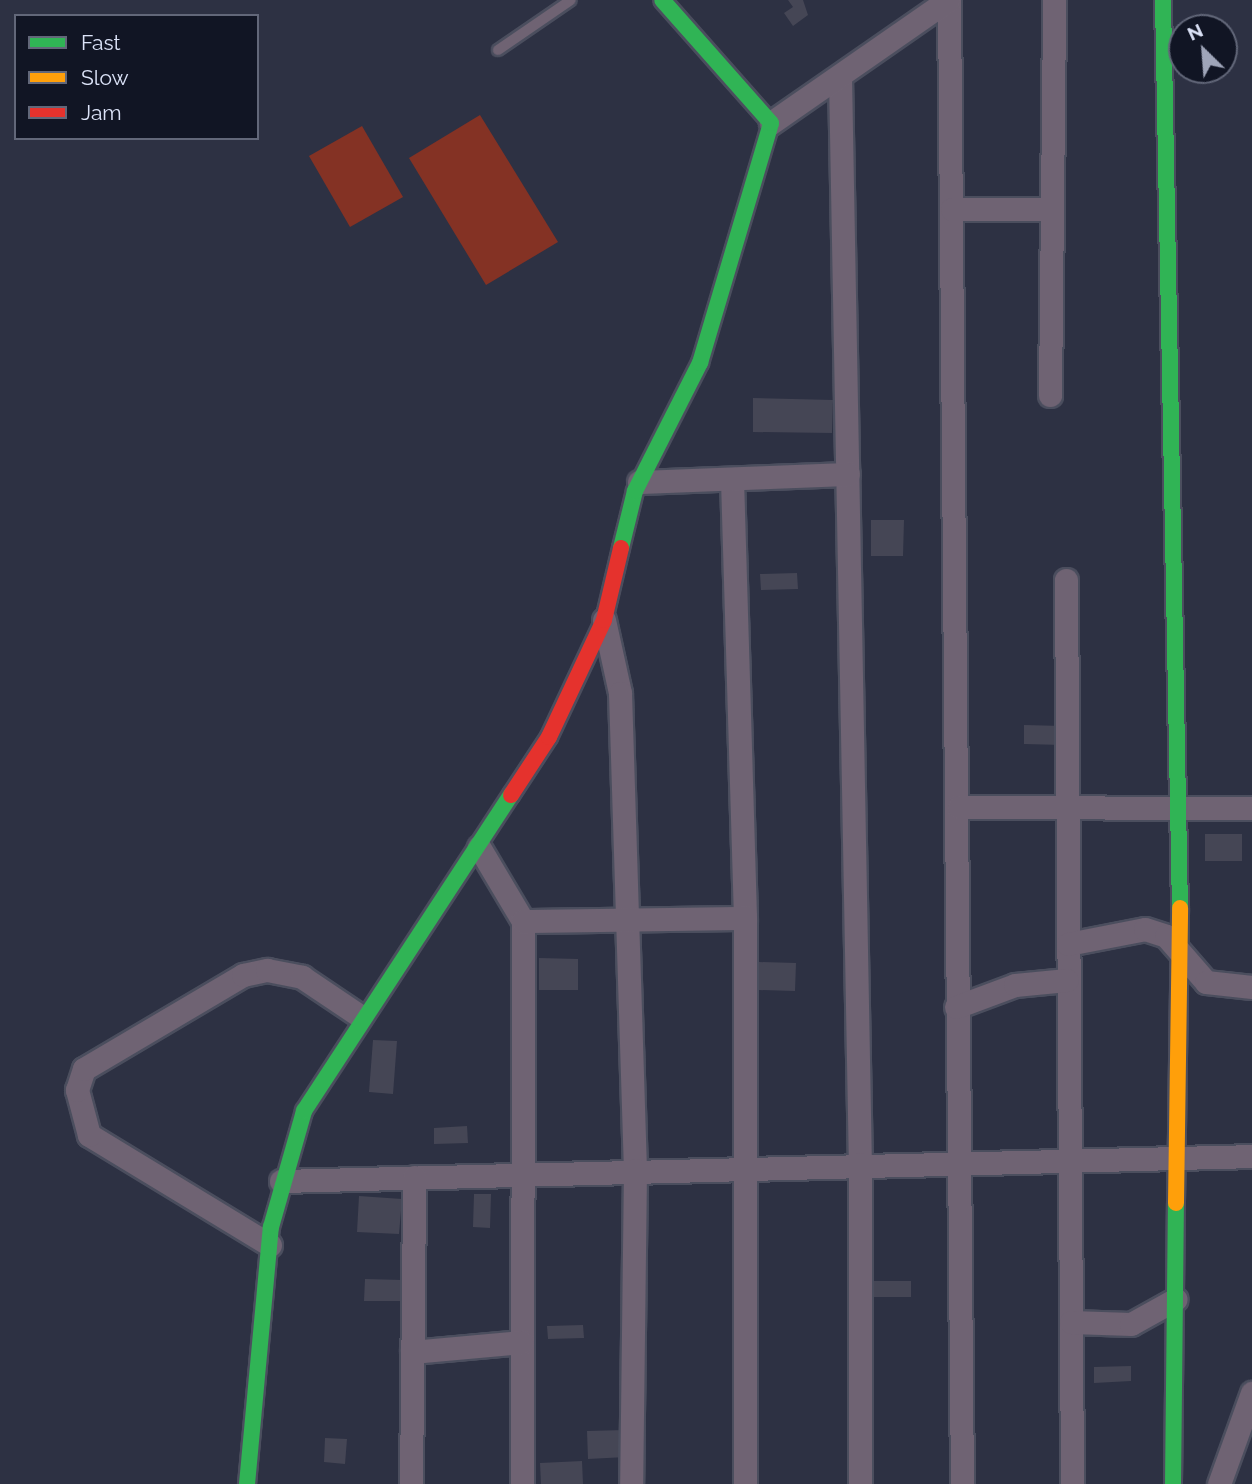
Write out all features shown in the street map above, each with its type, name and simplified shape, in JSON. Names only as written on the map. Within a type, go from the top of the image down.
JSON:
[{"type":"street","points":[[662,0],[771,124]]},
{"type":"street","points":[[247,1484],[270,1245],[281,1181],[304,1111],[360,1016],[479,846],[549,737],[604,620],[639,482],[718,318],[771,124],[948,0]]},
{"type":"street","points":[[948,0],[959,807],[956,1007],[962,1484]]},
{"type":"street","points":[[1050,395],[1054,0]]},
{"type":"street","points":[[1163,0],[1181,808],[1173,1484]]},
{"type":"street","points":[[840,77],[860,1164],[860,1484]]},
{"type":"street","points":[[952,209],[1051,209]]},
{"type":"street","points":[[639,482],[848,474]]},
{"type":"street","points":[[732,478],[745,918],[748,1167],[745,1484]]},
{"type":"street","points":[[1066,580],[1072,1484]]},
{"type":"street","points":[[604,620],[620,693],[635,1170],[631,1484]]},
{"type":"street","points":[[959,807],[1252,808]]},
{"type":"street","points":[[479,846],[523,921],[522,1484]]},
{"type":"street","points":[[523,921],[745,918]]},
{"type":"street","points":[[1068,944],[1145,929],[1181,950],[1206,982],[1252,987]]},
{"type":"street","points":[[270,1245],[89,1135],[77,1090],[85,1069],[243,975],[267,970],[302,977],[360,1016]]},
{"type":"street","points":[[956,1007],[1015,985],[1067,980]]},
{"type":"street","points":[[281,1181],[1178,1154],[1252,1156]]},
{"type":"street","points":[[411,1484],[414,1177]]},
{"type":"street","points":[[1070,1322],[1131,1324],[1176,1299]]},
{"type":"street","points":[[412,1352],[522,1342]]},
{"type":"street","points":[[1219,1484],[1252,1393]]},
{"type":"lane","points":[[498,50],[572,0]]},
{"type":"shaded area","points":[[480,115],[558,242],[486,285],[409,158]]},
{"type":"shaded area","points":[[362,126],[403,197],[350,227],[309,156]]},
{"type":"building","points":[[788,0],[803,0],[808,15],[793,26],[784,13],[793,7]]},
{"type":"building","points":[[753,398],[833,400],[832,433],[753,432]]},
{"type":"building","points":[[871,520],[904,520],[903,556],[871,556]]},
{"type":"building","points":[[797,573],[798,589],[761,590],[760,574]]},
{"type":"building","points":[[1024,725],[1063,726],[1063,745],[1024,744]]},
{"type":"building","points":[[1205,834],[1242,834],[1242,861],[1205,861]]},
{"type":"building","points":[[539,958],[578,959],[578,990],[539,990]]},
{"type":"building","points":[[759,962],[796,963],[795,991],[759,990]]},
{"type":"building","points":[[373,1040],[397,1041],[393,1094],[369,1092]]},
{"type":"building","points":[[467,1126],[468,1143],[434,1144],[434,1128]]},
{"type":"building","points":[[474,1194],[491,1194],[490,1228],[473,1227]]},
{"type":"building","points":[[359,1196],[402,1199],[399,1234],[357,1232]]},
{"type":"building","points":[[365,1279],[402,1280],[401,1301],[364,1301]]},
{"type":"building","points":[[874,1281],[911,1281],[911,1297],[874,1297]]},
{"type":"building","points":[[583,1325],[584,1338],[548,1339],[547,1326]]},
{"type":"building","points":[[1131,1366],[1131,1381],[1094,1383],[1094,1367]]},
{"type":"building","points":[[625,1430],[626,1457],[588,1459],[587,1431]]},
{"type":"building","points":[[325,1438],[347,1439],[345,1464],[324,1462]]},
{"type":"building","points":[[582,1461],[583,1484],[541,1484],[540,1463]]},
{"type":"traffic: fast","points":[[621,548],[635,491],[700,363],[771,123],[662,0]]},
{"type":"traffic: fast","points":[[1163,0],[1180,908]]},
{"type":"traffic: fast","points":[[247,1484],[271,1227],[304,1111],[511,795]]},
{"type":"traffic: fast","points":[[1173,1484],[1176,1203]]},
{"type":"traffic: slow","points":[[1176,1203],[1180,908]]},
{"type":"traffic: jam","points":[[511,795],[549,737],[604,620],[621,548]]}]
